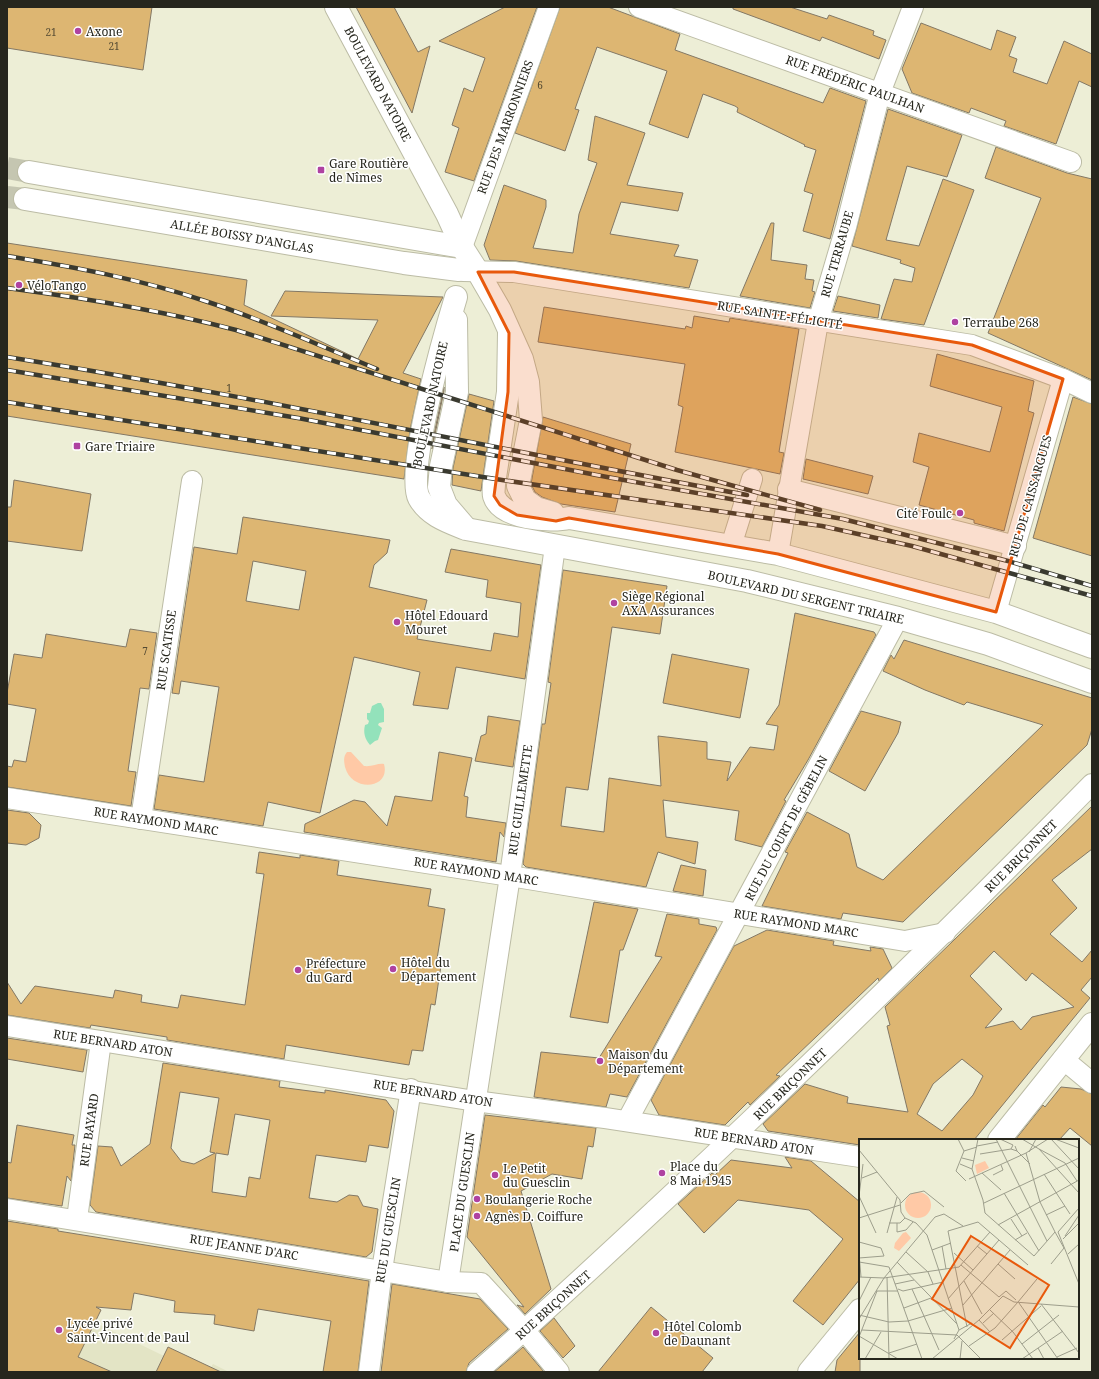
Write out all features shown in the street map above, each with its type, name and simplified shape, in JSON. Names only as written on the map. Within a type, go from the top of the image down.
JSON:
[{"type":"main road","name":"BOULEVARD NATOIRE","points":[[336,7],[448,214],[462,247],[469,271],[456,296],[436,368],[415,473],[419,498],[433,515],[466,529]]},
{"type":"main road","points":[[29,172],[462,247]]},
{"type":"main road","name":"ALLÉE BOISSY D'ANGLAS","points":[[25,199],[404,263],[469,271]]},
{"type":"main road","points":[[469,271],[500,310],[509,333],[522,359],[528,382],[531,415],[518,486],[525,500],[536,508],[569,518],[778,554],[996,612],[1092,647]]},
{"type":"main road","points":[[509,333],[508,392],[494,484],[494,496],[500,505],[517,515],[556,521],[569,518]]},
{"type":"main road","name":"BOULEVARD DU SERGENT TRIAIRE","points":[[466,529],[747,581],[898,618],[988,644],[1092,682]]},
{"type":"main road","points":[[1000,1139],[1092,1024]]},
{"type":"main road","points":[[809,1372],[859,1311]]},
{"type":"street","name":"RUE DES MARRONNIERS","points":[[462,247],[549,7]]},
{"type":"street","name":"RUE FRÉDÉRIC PAULHAN","points":[[639,7],[1071,162]]},
{"type":"street","name":"RUE TERRAUBE","points":[[778,554],[818,322],[846,227],[880,93],[913,7]]},
{"type":"street","name":"RUE SAINTE-FÉLICITÉ","points":[[469,271],[514,272],[818,322],[972,345],[1063,379],[1092,393]]},
{"type":"street","name":"RUE DE CAISSARGUES","points":[[996,612],[1063,379]]},
{"type":"street","points":[[731,546],[752,479]]},
{"type":"street","name":"RUE SCATISSE","points":[[141,819],[192,481]]},
{"type":"street","points":[[788,489],[1016,546]]},
{"type":"street","name":"RUE GUILLEMETTE","points":[[475,1101],[510,876],[555,546]]},
{"type":"street","name":"RUE DU COURT DE GÉBELIN","points":[[627,1121],[898,618]]},
{"type":"street","name":"RUE BRIÇONNET","points":[[477,1372],[525,1331],[734,1138],[945,933],[1092,784]]},
{"type":"street","name":"RUE RAYMOND MARC","points":[[7,798],[510,876],[905,941],[945,933]]},
{"type":"street","name":"RUE BERNARD ATON","points":[[7,1026],[410,1089],[475,1101],[627,1121],[859,1157]]},
{"type":"street","name":"RUE BAYARD","points":[[77,1219],[101,1041]]},
{"type":"street","points":[[1063,1059],[1092,1084]]},
{"type":"street","name":"RUE DU GUESCLIN","points":[[369,1372],[382,1270],[410,1089]]},
{"type":"street","name":"PLACE DU GUESCLIN","points":[[448,1282],[475,1101]]},
{"type":"street","name":"RUE JEANNE D'ARC","points":[[7,1209],[77,1219],[448,1282],[481,1284],[525,1331]]},
{"type":"street","points":[[525,1331],[560,1372]]},
{"type":"highlighted area","points":[[478,272],[514,272],[972,345],[1063,379],[996,612],[778,554],[569,518],[556,521],[517,515],[500,505],[494,496],[508,392],[509,333]]},
{"type":"shaded area","points":[[381,703],[384,709],[384,722],[379,723],[378,725],[382,728],[378,740],[370,745],[364,733],[364,728],[369,721],[367,719],[367,713],[370,713],[372,706]]},
{"type":"shaded area","points":[[347,752],[351,752],[364,766],[384,764],[385,772],[382,779],[377,783],[370,785],[355,781],[349,775],[345,767],[344,757]]},
{"type":"shaded area","name":"Lycée privé Saint-Vincent de Paul","points":[[88,1319],[164,1356],[168,1347],[211,1367],[213,1364],[229,1372],[7,1372]]},
{"type":"building","name":"Axone","points":[[7,7],[152,7],[143,70],[7,48]]},
{"type":"building","points":[[356,7],[394,7],[418,52],[430,46],[412,113]]},
{"type":"building","points":[[505,7],[537,7],[474,181],[445,172],[459,128],[452,125],[464,88],[473,92],[485,58],[439,41]]},
{"type":"building","points":[[560,7],[608,7],[680,34],[675,50],[823,103],[830,88],[866,101],[830,239],[803,231],[813,194],[804,191],[816,150],[804,146],[805,145],[737,112],[738,108],[735,106],[703,94],[688,138],[649,124],[667,71],[597,47],[575,109],[579,110],[565,151],[515,133]]},
{"type":"building","points":[[733,7],[790,7],[827,19],[829,15],[874,31],[873,35],[886,40],[879,59],[822,37],[820,41],[733,9]]},
{"type":"building","points":[[921,23],[991,50],[997,30],[1016,37],[1009,56],[1017,59],[1013,72],[1047,84],[1064,41],[1092,54],[1092,87],[1079,81],[1056,144],[1004,126],[1006,121],[971,108],[969,113],[912,93],[902,69]]},
{"type":"building","points":[[888,109],[962,135],[947,177],[907,166],[886,240],[919,246],[943,179],[974,190],[924,325],[881,319],[894,279],[912,282],[915,268],[900,263],[901,260],[852,246]]},
{"type":"building","points":[[595,116],[645,133],[627,185],[683,193],[678,211],[621,202],[610,234],[679,245],[674,256],[698,260],[689,288],[516,261],[490,260],[484,245],[504,185],[546,200],[546,207],[533,248],[573,253],[579,214],[597,163],[588,160]]},
{"type":"building","points":[[996,147],[1067,173],[1092,179],[1092,380],[988,333],[1041,198],[985,178]]},
{"type":"building","points":[[771,223],[774,223],[771,260],[807,265],[805,279],[814,280],[812,291],[815,292],[810,308],[740,296]]},
{"type":"building","points":[[7,243],[247,280],[244,305],[358,359],[378,320],[271,316],[285,291],[443,297],[403,373],[421,379],[410,430],[404,479],[7,416]]},
{"type":"building","points":[[838,296],[880,305],[878,318],[833,311]]},
{"type":"building","points":[[544,307],[685,329],[686,326],[692,328],[694,316],[729,322],[730,318],[799,329],[779,452],[784,453],[780,474],[675,452],[683,407],[678,405],[685,364],[538,342]]},
{"type":"building","points":[[937,354],[1034,381],[1028,411],[1034,413],[1004,531],[974,523],[974,520],[919,505],[929,467],[913,462],[919,433],[990,452],[1002,407],[930,386]]},
{"type":"building","points":[[444,387],[444,391],[432,449],[434,434]]},
{"type":"building","points":[[469,394],[494,401],[481,491],[452,485],[453,468]]},
{"type":"building","points":[[1073,397],[1092,404],[1092,556],[1033,538]]},
{"type":"building","points":[[543,417],[631,444],[615,512],[561,504],[542,497],[535,492],[531,484]]},
{"type":"building","points":[[806,459],[873,476],[868,494],[803,479]]},
{"type":"building","points":[[14,480],[91,494],[82,551],[7,541],[7,507],[11,507]]},
{"type":"building","points":[[243,517],[390,540],[387,553],[374,565],[369,587],[427,600],[417,639],[491,651],[494,633],[518,637],[521,603],[486,597],[488,580],[445,572],[451,549],[541,565],[525,679],[456,667],[448,709],[413,705],[420,672],[354,657],[320,813],[268,802],[263,826],[154,809],[159,775],[204,782],[219,687],[181,681],[179,694],[172,693],[194,547],[237,554]],"holes":[[[253,561],[306,571],[299,610],[246,601]]]},
{"type":"building","points":[[563,570],[667,586],[660,634],[612,627],[588,790],[566,787],[561,826],[604,832],[609,778],[661,786],[658,736],[707,742],[707,759],[731,762],[727,781],[750,747],[774,750],[778,726],[766,724],[779,705],[795,613],[874,632],[876,635],[808,760],[784,800],[786,801],[762,847],[735,840],[739,811],[663,800],[666,837],[698,842],[695,864],[658,852],[646,887],[526,867],[523,864],[542,724],[545,724],[551,683],[548,682]]},
{"type":"building","points":[[130,629],[157,633],[149,689],[140,688],[128,771],[136,772],[131,806],[7,787],[7,766],[12,767],[14,760],[26,762],[36,709],[7,704],[7,693],[14,654],[42,658],[46,634],[126,647]]},
{"type":"building","points":[[904,640],[1092,698],[1092,729],[1087,745],[903,922],[843,913],[841,919],[762,906],[788,853],[785,852],[807,812],[849,834],[857,867],[883,880],[1043,725],[967,702],[964,705],[925,690],[883,671],[891,655],[894,659]]},
{"type":"building","points":[[672,654],[749,669],[740,718],[663,703]]},
{"type":"building","points":[[861,711],[901,722],[898,733],[865,791],[829,771]]},
{"type":"building","points":[[488,716],[520,721],[513,767],[475,761],[481,736],[486,734]]},
{"type":"building","points":[[439,752],[472,758],[464,796],[468,797],[466,817],[506,823],[504,837],[500,832],[496,862],[304,832],[305,824],[354,800],[365,802],[387,826],[395,796],[432,801]]},
{"type":"building","points":[[1092,806],[1092,849],[1052,880],[1077,908],[1050,934],[1082,962],[1092,950],[1092,977],[1081,990],[1090,998],[975,1139],[859,1139],[859,1145],[768,1131],[763,1124],[805,1084],[848,1097],[847,1103],[908,1112],[887,1026],[890,1025],[885,1007]],"holes":[[[994,951],[1026,981],[1032,973],[1074,1007],[1032,1017],[1021,1030],[1013,1021],[985,1028],[1002,1009],[970,976]],[[962,1059],[983,1076],[973,1095],[942,1131],[917,1114],[933,1084]]]},
{"type":"building","points":[[7,810],[29,813],[41,825],[39,838],[26,845],[7,843]]},
{"type":"building","points":[[259,852],[300,858],[300,855],[339,861],[337,875],[431,889],[428,906],[445,909],[437,959],[442,959],[435,1005],[431,1004],[423,1051],[412,1050],[409,1065],[286,1045],[284,1059],[167,1040],[167,1037],[91,1025],[90,1028],[7,1015],[7,982],[21,1004],[35,986],[113,998],[115,990],[142,995],[141,1002],[178,1008],[181,995],[245,1005],[264,874],[256,873]]},
{"type":"building","points":[[681,865],[706,870],[703,896],[673,891]]},
{"type":"building","points":[[594,902],[638,909],[623,950],[620,950],[608,1023],[570,1017]]},
{"type":"building","points":[[667,914],[699,919],[699,924],[716,927],[717,930],[627,1097],[610,1094],[606,1107],[534,1097],[541,1052],[599,1058],[662,957],[655,956]]},
{"type":"building","points":[[767,930],[834,941],[833,945],[871,951],[870,947],[883,949],[892,968],[879,981],[878,978],[776,1075],[780,1076],[750,1105],[748,1102],[725,1125],[659,1115],[651,1100],[734,946]]},
{"type":"building","points":[[7,1038],[87,1050],[83,1072],[7,1059]]},
{"type":"building","points":[[163,1063],[280,1081],[279,1087],[325,1093],[325,1090],[386,1100],[394,1111],[388,1148],[369,1145],[366,1162],[316,1155],[309,1198],[337,1202],[349,1195],[358,1196],[363,1206],[378,1209],[372,1252],[366,1257],[96,1212],[90,1205],[98,1146],[112,1147],[121,1166],[150,1144]],"holes":[[[180,1092],[219,1098],[210,1152],[215,1153],[194,1164],[181,1161],[171,1148]],[[235,1114],[270,1120],[260,1179],[249,1177],[246,1197],[212,1192],[216,1153],[228,1155]]]},
{"type":"building","points":[[1061,1087],[1081,1089],[1092,1094],[1092,1146],[1070,1128],[1060,1139],[1016,1139],[1043,1105],[1045,1107]]},
{"type":"building","points":[[485,1115],[596,1128],[593,1147],[588,1146],[582,1179],[552,1174],[521,1191],[551,1289],[525,1314],[517,1305],[524,1307],[467,1237]]},
{"type":"building","points":[[17,1125],[74,1135],[72,1145],[75,1145],[71,1181],[67,1176],[62,1206],[7,1198],[7,1162],[11,1163]]},
{"type":"building","points":[[785,1157],[811,1161],[859,1201],[859,1280],[823,1325],[793,1301],[843,1239],[809,1210],[738,1200],[704,1233],[678,1204],[712,1173],[715,1175],[731,1160],[792,1168]]},
{"type":"building","points":[[7,1221],[58,1229],[58,1231],[369,1281],[358,1372],[323,1372],[331,1321],[258,1309],[254,1331],[214,1324],[215,1315],[174,1312],[175,1301],[134,1293],[131,1310],[96,1307],[101,1310],[78,1357],[112,1372],[7,1372]]},
{"type":"building","points":[[392,1284],[480,1299],[508,1329],[469,1363],[466,1372],[381,1372]]},
{"type":"building","name":"Hôtel Colomb de Daunant","points":[[651,1307],[713,1358],[702,1372],[598,1372]]},
{"type":"building","points":[[554,1318],[575,1346],[563,1358],[540,1331]]},
{"type":"building","points":[[859,1333],[860,1372],[835,1372],[837,1360]]},
{"type":"building","points":[[168,1347],[221,1372],[156,1372]]},
{"type":"building","points":[[523,1347],[544,1372],[494,1372],[507,1361]]},
{"type":"tunnel","points":[[7,168],[29,172]]},
{"type":"tunnel","points":[[7,197],[25,199]]},
{"type":"railway","points":[[7,256],[107,274],[181,293],[249,316],[377,369]]},
{"type":"railway","points":[[7,288],[122,305],[179,316],[236,330],[677,470],[820,510]]},
{"type":"railway","points":[[7,357],[100,372],[285,406],[747,495]]},
{"type":"railway","points":[[7,370],[298,418],[607,477],[843,519],[1008,561],[1092,586]]},
{"type":"railway","points":[[7,402],[502,480],[822,526],[912,546],[1092,596]]},
{"type":"place","name":"Axone","points":[[78,31]]},
{"type":"place","name":"Gare Routière de Nîmes","points":[[321,170]]},
{"type":"place","name":"VéloTango","points":[[19,285]]},
{"type":"place","name":"Terraube 268","points":[[955,322]]},
{"type":"place","name":"Gare Triaire","points":[[77,446]]},
{"type":"place","name":"Cité Foulc","points":[[960,513]]},
{"type":"place","name":"Siège Régional AXA Assurances","points":[[614,603]]},
{"type":"place","name":"Hôtel Edouard Mouret","points":[[397,622]]},
{"type":"place","name":"Hôtel du Département","points":[[393,969]]},
{"type":"place","name":"Préfecture du Gard","points":[[298,970]]},
{"type":"place","name":"Maison du Département","points":[[600,1061]]},
{"type":"place","name":"Place du 8 Mai 1945","points":[[662,1173]]},
{"type":"place","name":"Le Petit du Guesclin","points":[[495,1175]]},
{"type":"place","name":"Boulangerie Roche","points":[[477,1199]]},
{"type":"place","name":"Agnès D. Coiffure","points":[[477,1216]]},
{"type":"place","name":"Lycée privé Saint-Vincent de Paul","points":[[59,1330]]},
{"type":"place","name":"Hôtel Colomb de Daunant","points":[[656,1333]]}]
